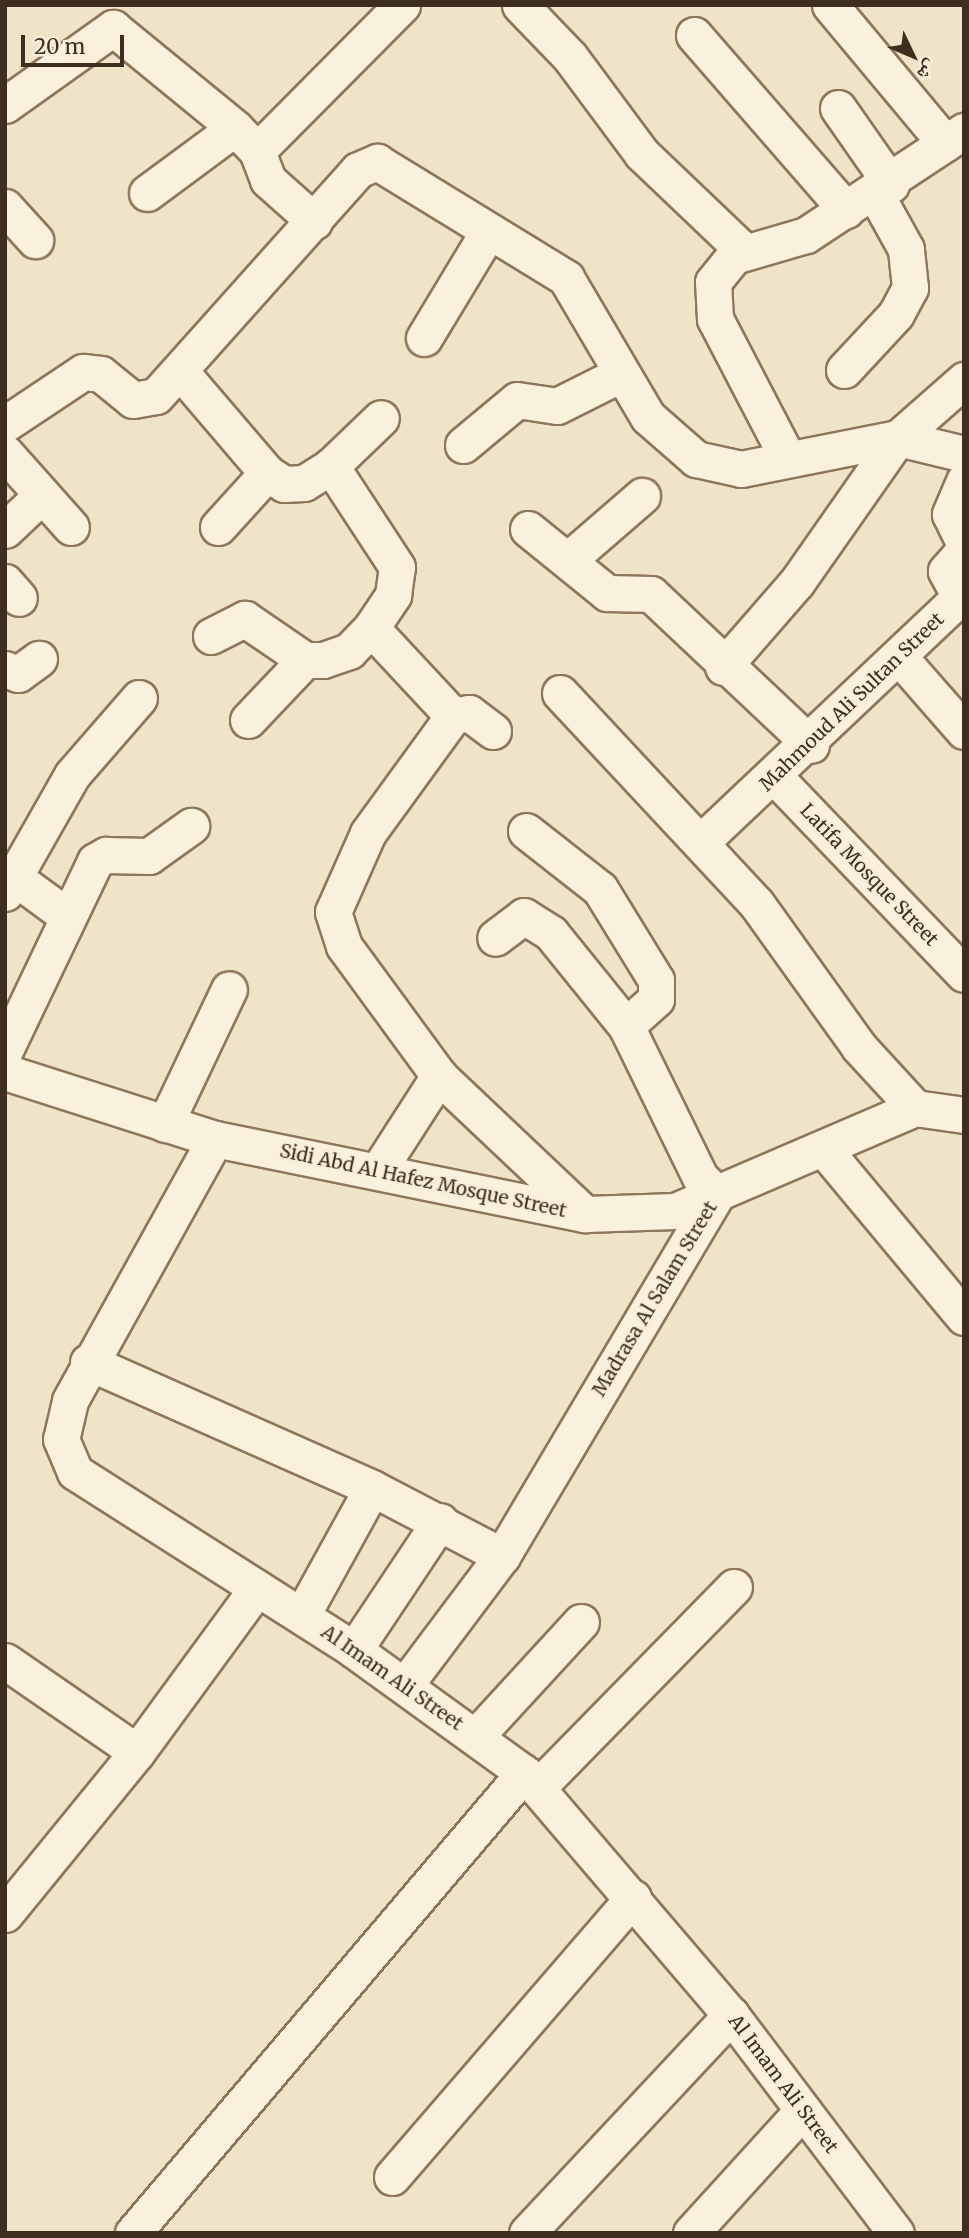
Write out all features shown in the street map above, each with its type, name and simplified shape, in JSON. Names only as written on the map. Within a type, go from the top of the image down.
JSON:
[{"type":"street","points":[[147,193],[246,140],[402,5]]},
{"type":"street","points":[[520,5],[570,57],[642,154],[744,251]]},
{"type":"street","points":[[788,459],[711,300],[713,282],[744,251],[789,244],[871,196],[955,137],[830,5]]},
{"type":"street","points":[[5,105],[113,27],[246,140],[268,180],[314,221]]},
{"type":"street","points":[[694,35],[871,196]]},
{"type":"street","points":[[838,108],[871,196],[906,249],[909,288],[896,314],[844,370]]},
{"type":"street","points":[[5,424],[83,372],[101,374],[141,402],[180,371],[358,170],[384,163],[488,232],[566,278],[592,313],[621,374],[648,417],[696,459],[741,470],[898,438],[964,453]]},
{"type":"street","points":[[5,207],[35,240]]},
{"type":"street","points":[[424,338],[488,232]]},
{"type":"street","points":[[180,371],[267,473],[293,485],[331,466],[381,418]]},
{"type":"street","points":[[463,445],[517,400],[557,406],[621,374]]},
{"type":"street","points":[[723,667],[797,582],[898,438],[964,380]]},
{"type":"street","points":[[5,453],[71,527]]},
{"type":"street","points":[[248,720],[305,660],[336,657],[371,628],[393,595],[397,567],[331,466]]},
{"type":"street","points":[[218,527],[267,473]]},
{"type":"street","points":[[964,481],[950,514],[964,543]]},
{"type":"street","points":[[5,530],[42,495]]},
{"type":"street","points":[[568,560],[642,496]]},
{"type":"street","points":[[528,529],[614,596],[633,589],[651,594],[723,667],[811,745]]},
{"type":"street","name":"Mahmoud Ali Sultan Street","points":[[701,842],[811,745],[957,599],[946,572],[964,550]]},
{"type":"street","points":[[211,636],[239,620],[252,621],[305,660]]},
{"type":"street","points":[[371,628],[453,716]]},
{"type":"street","points":[[900,658],[964,731]]},
{"type":"street","points":[[5,669],[18,674],[39,659]]},
{"type":"street","points":[[560,693],[701,842],[801,958],[859,1047],[915,1108],[964,1115]]},
{"type":"street","points":[[67,916],[10,885],[72,775],[139,698]]},
{"type":"street","points":[[493,731],[469,713],[453,716],[369,833],[333,912],[344,946],[366,981],[439,1076],[585,1214]]},
{"type":"street","name":"Latifa Mosque Street","points":[[775,777],[964,974]]},
{"type":"street","points":[[5,1050],[95,861],[106,855],[149,856],[191,825]]},
{"type":"street","points":[[526,831],[600,889],[656,980],[656,999],[626,1026]]},
{"type":"street","name":"Madrasa Al Salam Street","points":[[405,1685],[502,1556],[717,1194],[700,1177],[626,1026],[540,922],[524,916],[495,938]]},
{"type":"street","points":[[165,1124],[229,989]]},
{"type":"street","name":"Sidi Abd Al Hafez Mosque Street","points":[[5,1072],[215,1139],[379,1169],[585,1214],[675,1211],[915,1108]]},
{"type":"street","points":[[379,1169],[439,1076]]},
{"type":"street","name":"Al Imam Ali Street","points":[[215,1139],[89,1362],[61,1424],[75,1472],[354,1650],[476,1736],[531,1780],[731,2015],[896,2233]]},
{"type":"street","points":[[823,1148],[964,1317]]},
{"type":"street","points":[[89,1362],[372,1488],[440,1521],[502,1556]]},
{"type":"street","points":[[302,1615],[372,1488]]},
{"type":"street","points":[[354,1650],[440,1521]]},
{"type":"street","points":[[133,2233],[531,1780],[734,1587]]},
{"type":"street","points":[[5,1913],[137,1752],[257,1588]]},
{"type":"street","points":[[476,1736],[581,1622]]},
{"type":"street","points":[[5,1661],[137,1752]]},
{"type":"street","points":[[392,2177],[632,1899]]},
{"type":"street","points":[[527,2233],[731,2015]]},
{"type":"street","points":[[691,2233],[803,2110]]}]
